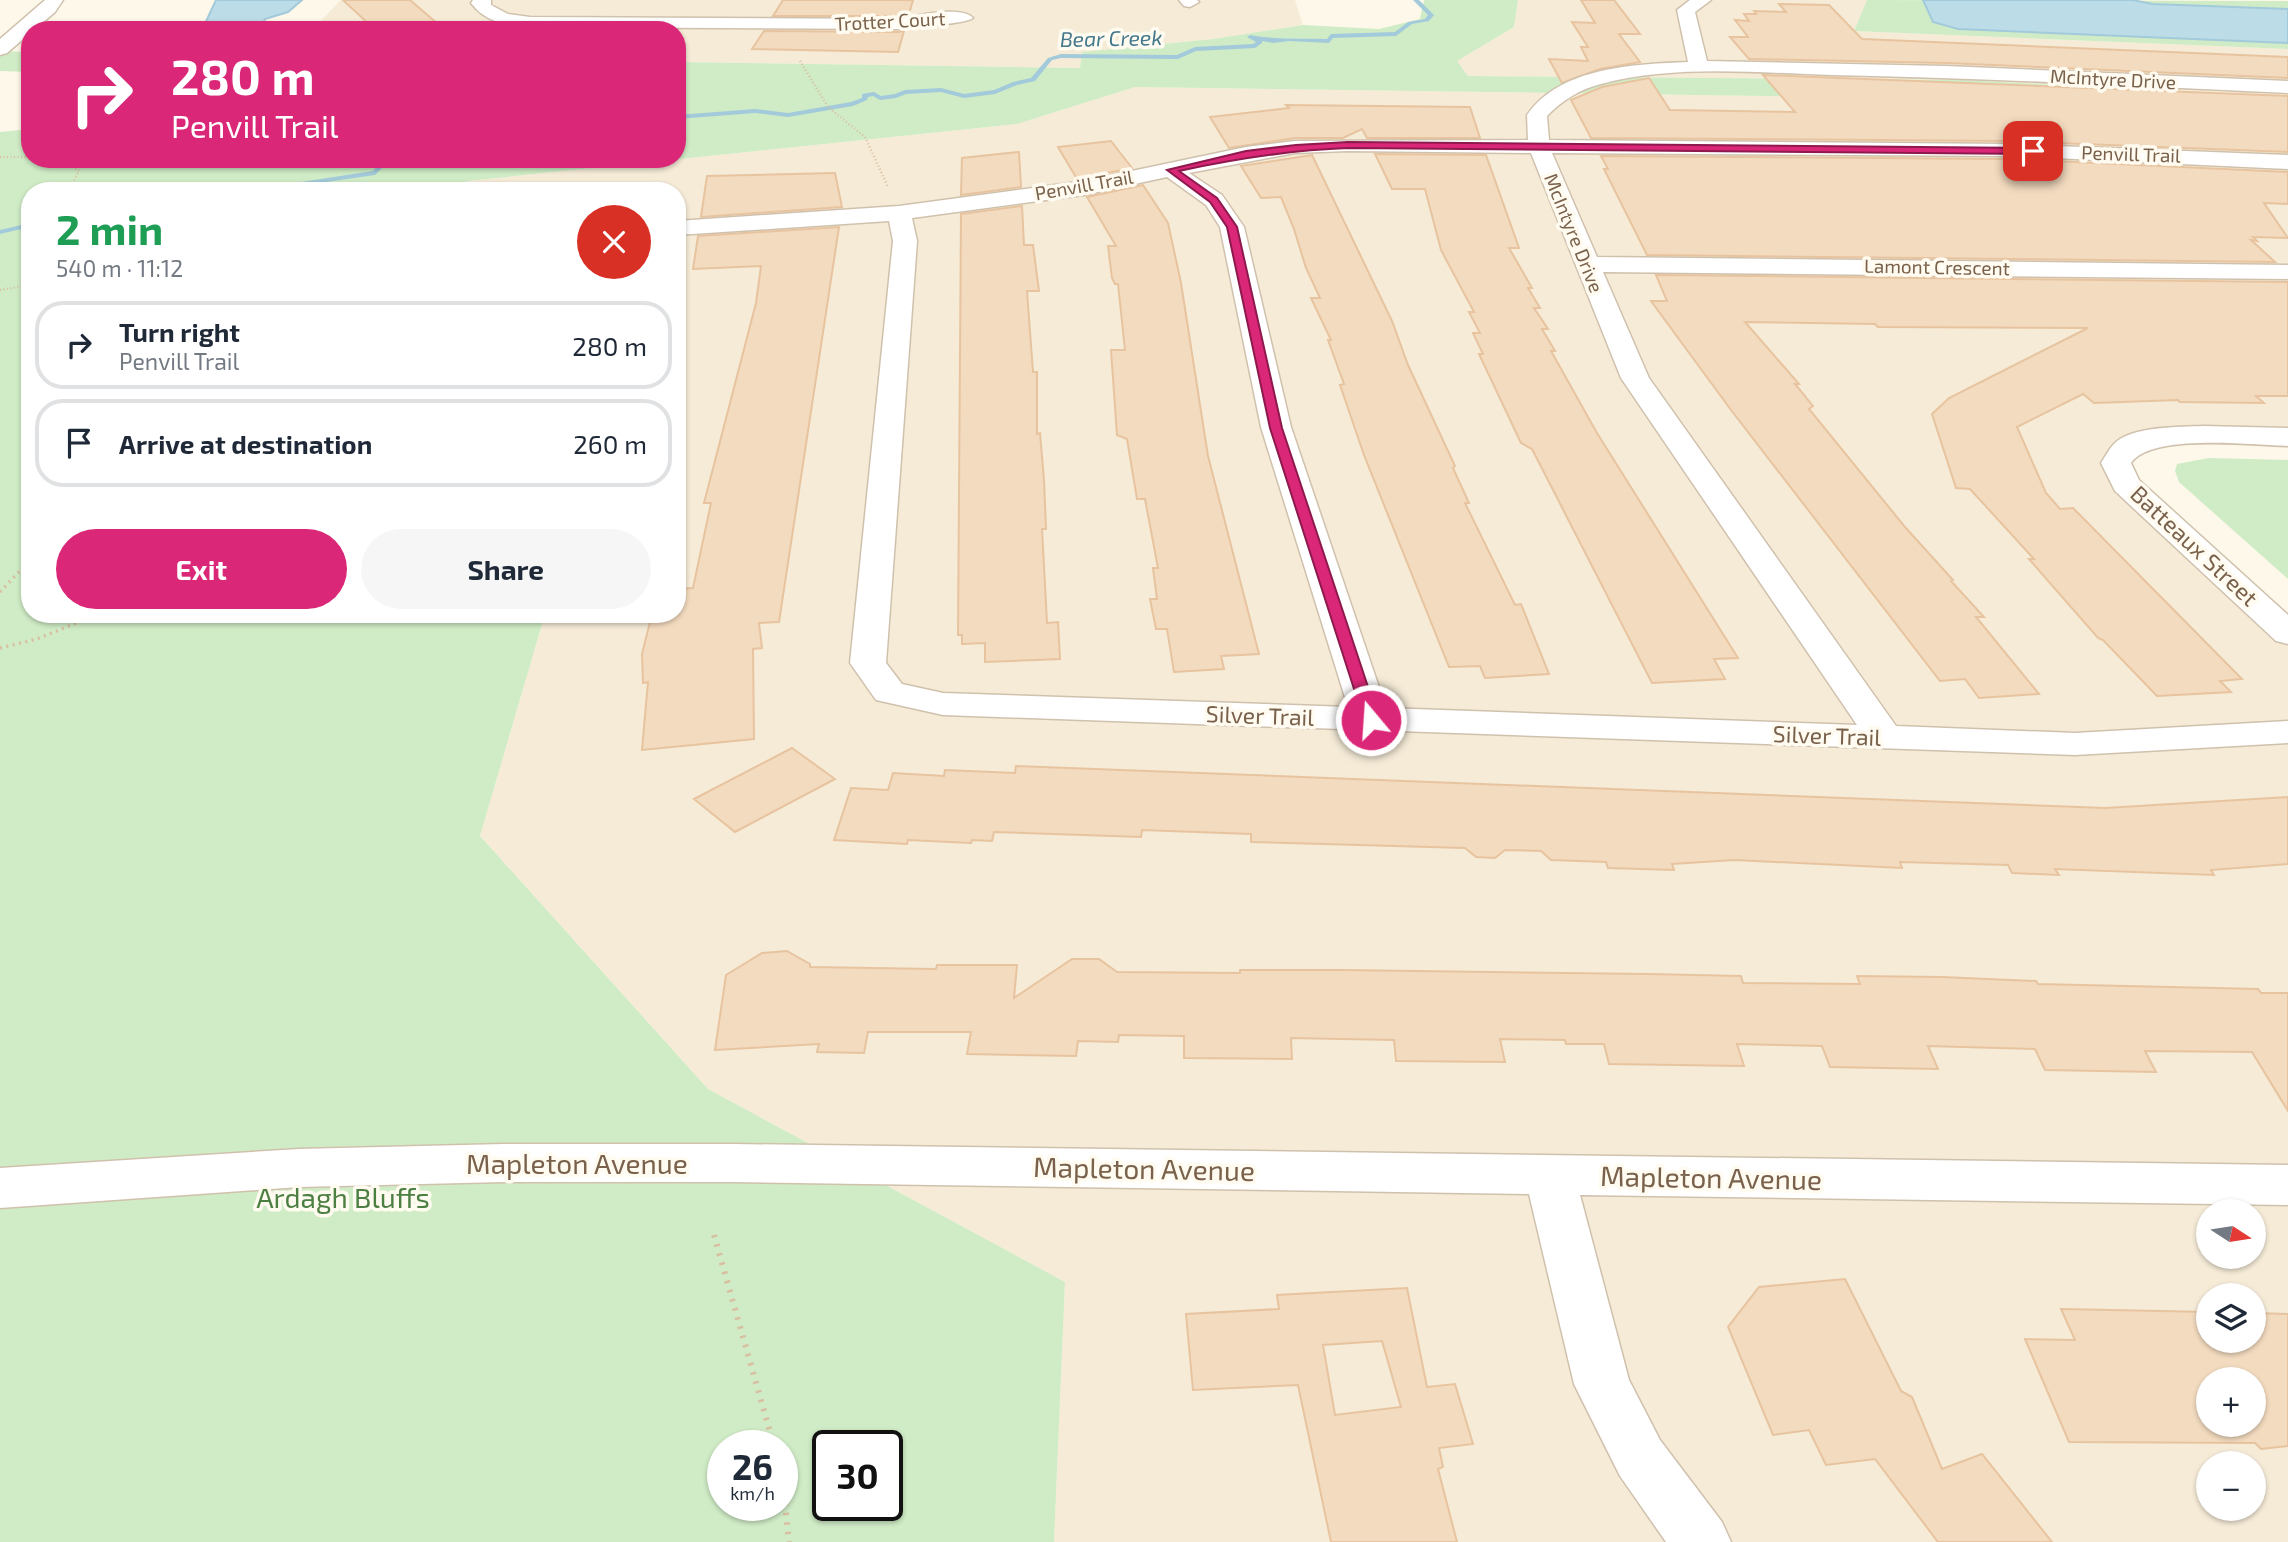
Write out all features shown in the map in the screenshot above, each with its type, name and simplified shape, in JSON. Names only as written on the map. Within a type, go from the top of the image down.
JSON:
[{"type":"street","points":[[33,21],[49,8],[54,0]]},
{"type":"street","name":"Trotter Court","points":[[482,0],[480,4],[488,13],[503,19],[521,21]]},
{"type":"street","points":[[1699,67],[1686,10],[1702,0]]},
{"type":"street","name":"Trotter Court","points":[[563,21],[730,16],[815,24],[898,24],[938,9],[964,18]]},
{"type":"street","points":[[0,48],[21,31]]},
{"type":"street","name":"McIntyre Drive","points":[[1885,738],[1635,378],[1539,147],[1537,115],[1559,94],[1600,79],[1699,67],[1955,71],[2288,88]]},
{"type":"street","name":"Penvill Trail","points":[[686,227],[899,214],[1084,188],[1246,154],[1296,147],[1348,145],[2009,150],[2288,162]]},
{"type":"street","points":[[1171,170],[1214,200],[1232,227],[1276,428],[1371,720]]},
{"type":"street","name":"Silver Trail","points":[[899,214],[905,241],[868,663],[889,692],[943,704],[2075,744],[2288,732]]},
{"type":"street","name":"Lamont Crescent","points":[[1587,264],[2288,272]]},
{"type":"street","name":"Batteaux Street","points":[[2288,438],[2178,435],[2146,439],[2126,449],[2116,463],[2126,484],[2288,634]]},
{"type":"street","name":"Mapleton Avenue","points":[[0,1188],[299,1168],[504,1163],[735,1163],[2288,1185]]},
{"type":"street","points":[[1550,1176],[1602,1384],[1640,1458],[1701,1542]]},
{"type":"path","points":[[800,61],[828,107],[865,137],[899,214]]},
{"type":"path","points":[[0,157],[21,157]]},
{"type":"path","points":[[73,182],[79,171],[75,168]]},
{"type":"path","points":[[0,290],[21,286]]},
{"type":"path","points":[[0,592],[21,570]]},
{"type":"path","points":[[0,648],[37,639],[75,623]]},
{"type":"path","points":[[714,1235],[769,1430]]},
{"type":"path","points":[[787,1521],[789,1542]]},
{"type":"shaded area","points":[[341,0],[1295,0],[1303,25],[1213,39],[1082,52],[1080,68],[686,62],[686,21],[321,21]]},
{"type":"shaded area","points":[[1518,0],[1867,0],[1854,31],[2288,49],[2288,97],[1961,80],[1468,76],[1457,61],[1514,27]]},
{"type":"shaded area","points":[[1135,87],[1973,99],[2288,116],[2288,437],[2178,435],[2117,463],[2288,634],[2288,1542],[1054,1542],[1065,1282],[708,1089],[480,836],[542,623],[686,623],[686,182],[464,182],[593,168],[686,168],[686,158],[1017,124]]},
{"type":"green space","name":"Ardagh Bluffs","points":[[1424,0],[1518,0],[1514,27],[1457,61],[1468,76],[1961,80],[2288,97],[1973,99],[1135,87],[1017,124],[686,158],[686,62],[1080,68],[1082,52],[1213,39],[1303,25],[1379,29],[1420,19]]},
{"type":"green space","points":[[1867,0],[2288,1],[2288,49],[1854,31]]},
{"type":"green space","points":[[0,51],[21,52],[21,72],[0,71]]},
{"type":"green space","name":"Ardagh Bluffs","points":[[21,130],[21,168],[593,168],[464,182],[21,182],[21,623],[542,623],[480,836],[708,1089],[1065,1282],[1054,1542],[0,1542],[0,132]]},
{"type":"green space","points":[[2209,458],[2288,460],[2288,579],[2179,482],[2175,471],[2177,464]]},
{"type":"water","points":[[216,0],[302,0],[288,12],[264,21],[206,21]]},
{"type":"water","points":[[1923,0],[2132,0],[2153,4],[2288,9],[2288,43],[1958,29],[1933,22]]},
{"type":"building","points":[[343,0],[410,0],[434,21],[365,21]]},
{"type":"building","points":[[783,0],[913,0],[909,14],[898,16],[773,16]]},
{"type":"building","points":[[1581,0],[1614,0],[1640,34],[1619,34],[1640,62],[1600,69],[1562,83],[1549,59],[1588,61],[1581,47],[1588,47],[1572,22],[1595,23]]},
{"type":"building","points":[[1779,4],[1829,5],[1862,39],[2288,57],[2288,78],[1946,63],[1749,59],[1730,37],[1748,37],[1735,20],[1749,21],[1744,14],[1756,14],[1754,11],[1786,12]]},
{"type":"building","points":[[764,31],[904,31],[898,52],[752,49]]},
{"type":"building","points":[[1763,75],[2288,96],[2288,152],[2009,141],[1591,138],[1571,100],[1602,87],[1649,78],[1670,110],[1795,112]]},
{"type":"building","points":[[1286,105],[1470,107],[1480,138],[1367,138],[1362,129],[1343,138],[1295,138],[1229,148],[1210,117],[1289,108]]},
{"type":"building","points":[[1111,141],[1132,168],[1077,179],[1058,147]]},
{"type":"building","points":[[1019,152],[1021,187],[961,195],[962,158]]},
{"type":"building","points":[[1375,154],[1486,155],[1519,248],[1509,248],[1532,288],[1528,288],[1540,308],[1534,308],[1548,329],[1542,329],[1555,351],[1551,351],[1597,433],[1738,658],[1714,659],[1725,679],[1652,683],[1532,449],[1521,443],[1479,354],[1483,354],[1473,333],[1480,333],[1469,312],[1474,312],[1441,250],[1425,189],[1392,189]]},
{"type":"building","points":[[1312,155],[1392,321],[1408,365],[1455,466],[1453,468],[1469,503],[1465,503],[1515,605],[1521,604],[1549,674],[1485,678],[1480,666],[1449,667],[1364,455],[1340,385],[1344,384],[1328,340],[1331,340],[1311,298],[1320,298],[1306,268],[1281,197],[1261,198],[1241,166]]},
{"type":"building","points":[[1601,156],[2009,159],[2288,172],[2288,204],[2264,203],[2288,238],[2253,237],[2257,241],[2251,240],[2275,262],[1647,255],[1604,169],[1608,169]]},
{"type":"building","points":[[835,173],[842,207],[701,217],[707,176]]},
{"type":"building","points":[[1143,185],[1168,223],[1181,283],[1208,456],[1259,654],[1221,656],[1224,669],[1174,672],[1167,629],[1156,629],[1150,599],[1157,599],[1153,568],[1158,568],[1145,499],[1137,499],[1127,439],[1117,435],[1111,350],[1125,350],[1118,284],[1115,284],[1112,278],[1108,246],[1116,246],[1087,197]]},
{"type":"building","points":[[1022,206],[1024,245],[1033,245],[1039,291],[1027,291],[1033,372],[1037,372],[1037,434],[1040,433],[1044,480],[1046,529],[1042,529],[1047,623],[1058,622],[1060,659],[985,662],[985,643],[962,644],[962,635],[958,635],[961,214]]},
{"type":"building","points":[[839,227],[779,622],[759,623],[762,648],[753,649],[754,739],[642,750],[648,682],[643,683],[642,654],[650,623],[686,623],[686,588],[693,588],[711,503],[704,503],[756,303],[761,266],[693,269],[698,236]]},
{"type":"building","points":[[1656,275],[2288,282],[2288,396],[2256,396],[2264,403],[2178,400],[2094,403],[2083,394],[2017,427],[2046,493],[2060,509],[2073,508],[2242,679],[2220,681],[2231,692],[2157,696],[2098,638],[2029,559],[2034,559],[1970,489],[1956,488],[1932,414],[1949,398],[2088,328],[1878,327],[1875,324],[1745,322],[1799,384],[1795,384],[1813,406],[1809,409],[1905,527],[1984,617],[1976,617],[2039,694],[1979,698],[1965,679],[1940,681],[1731,410],[1651,301],[1667,301]]},
{"type":"building","points":[[792,748],[835,779],[735,832],[694,799]]},
{"type":"building","points":[[1016,766],[2105,808],[2288,797],[2288,864],[2211,870],[2214,875],[2055,869],[2059,875],[2012,873],[2008,865],[1900,862],[1902,868],[1734,860],[1672,864],[1674,870],[1608,868],[1606,862],[1551,860],[1541,851],[1505,850],[1495,858],[1476,857],[1465,848],[1251,842],[1251,834],[1142,830],[1141,837],[994,832],[992,841],[972,840],[971,843],[908,840],[907,844],[834,840],[851,788],[888,790],[893,773],[944,776],[945,770],[1015,773]]},
{"type":"building","points":[[787,951],[810,964],[810,967],[936,969],[937,965],[1017,965],[1014,998],[1072,959],[1099,959],[1117,972],[1343,970],[1647,974],[1741,976],[1743,983],[1860,984],[1857,976],[1941,977],[2036,981],[2038,984],[2258,989],[2261,993],[2288,993],[2288,1111],[2252,1052],[2145,1051],[2156,1072],[2045,1070],[2035,1049],[1928,1046],[1938,1069],[1830,1067],[1822,1046],[1737,1044],[1744,1066],[1609,1064],[1604,1044],[1566,1044],[1565,1040],[1500,1039],[1505,1062],[1396,1061],[1394,1040],[1291,1038],[1292,1059],[1184,1058],[1184,1036],[1119,1035],[1118,1042],[1078,1041],[1076,1056],[967,1054],[971,1032],[868,1032],[864,1053],[817,1052],[819,1044],[715,1050],[726,975],[762,953]]},
{"type":"building","points":[[1845,1279],[1901,1391],[1912,1397],[1942,1469],[1982,1454],[2052,1542],[1938,1542],[1875,1459],[1826,1465],[1809,1430],[1773,1435],[1728,1327],[1759,1287]]},
{"type":"building","points":[[1407,1288],[1427,1387],[1455,1384],[1473,1444],[1439,1448],[1443,1467],[1438,1469],[1457,1542],[1331,1542],[1298,1385],[1193,1390],[1186,1314],[1279,1309],[1277,1295]],"holes":[[[1382,1341],[1401,1407],[1335,1415],[1323,1345]]]},
{"type":"building","points":[[2061,1309],[2196,1312],[2196,1353],[2266,1353],[2266,1313],[2288,1314],[2288,1446],[2261,1449],[2255,1443],[2069,1442],[2025,1339],[2075,1340]]},
{"type":"waterway","name":"Bear Creek","points":[[686,116],[755,111],[788,115],[808,113],[853,104],[865,99],[864,95],[874,94],[880,98],[905,92],[941,90],[964,96],[995,92],[1015,83],[1033,80],[1050,59],[1061,56],[1178,57],[1195,49],[1255,46],[1260,42],[1250,37],[1273,41],[1329,41],[1331,36],[1396,34],[1410,23],[1427,20],[1431,15],[1416,0]]},
{"type":"waterway","name":"Bear Creek","points":[[310,182],[375,173],[378,168]]},
{"type":"waterway","name":"Bear Creek","points":[[0,232],[21,227]]},
{"type":"route","points":[[1371,720],[1276,428],[1232,227],[1214,200],[1171,170],[1246,154],[1296,147],[1348,145],[2033,151]]}]
